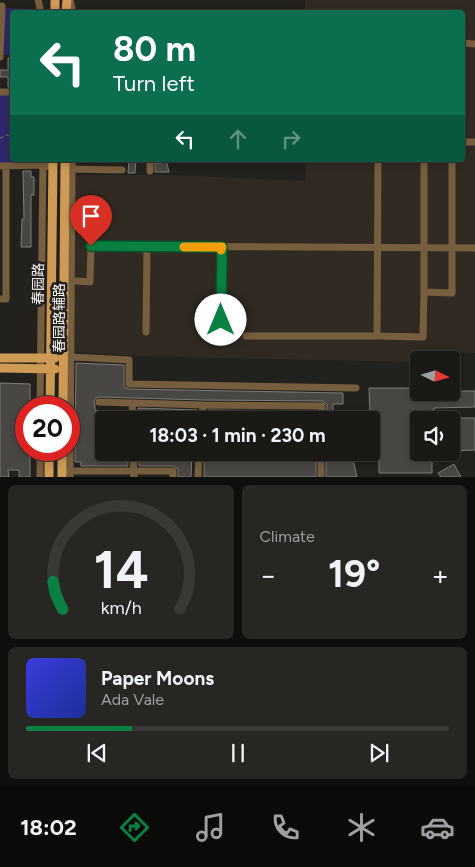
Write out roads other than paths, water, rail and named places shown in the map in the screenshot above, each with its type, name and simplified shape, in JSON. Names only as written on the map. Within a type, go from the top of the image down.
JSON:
[{"type":"main road","name":"春园路","points":[[50,396],[53,164]]},
{"type":"main road","name":"春园路","points":[[65,396],[63,369],[67,358],[67,166]]},
{"type":"main road","points":[[0,358],[67,358]]},
{"type":"main road","points":[[0,368],[63,369]]},
{"type":"main road","points":[[49,461],[49,477]]},
{"type":"main road","points":[[64,461],[66,474]]},
{"type":"street","points":[[0,6],[2,6],[0,57]]},
{"type":"street","points":[[150,162],[150,171]]},
{"type":"street","points":[[377,336],[378,162]]},
{"type":"street","points":[[246,336],[423,337],[424,162]]},
{"type":"street","points":[[424,292],[452,293],[452,162]]},
{"type":"street","points":[[0,300],[6,299],[3,252],[3,166],[18,163],[53,164]]},
{"type":"street","name":"春园路辅路","points":[[40,396],[43,163]]},
{"type":"street","points":[[67,166],[122,170]]},
{"type":"street","points":[[68,281],[90,282],[91,246],[475,248]]},
{"type":"street","points":[[146,332],[147,246]]},
{"type":"street","points":[[221,320],[222,247]]},
{"type":"street","points":[[41,287],[51,287]]},
{"type":"street","points":[[67,358],[129,360],[129,384],[356,388]]},
{"type":"street","name":"春园路辅路","points":[[66,396],[67,358]]},
{"type":"street","points":[[99,402],[322,406],[322,411]]},
{"type":"street","points":[[132,403],[132,411]]},
{"type":"street","points":[[203,405],[203,411]]},
{"type":"street","points":[[40,461],[40,477]]},
{"type":"street","name":"春园路辅路","points":[[66,461],[66,474]]},
{"type":"street","points":[[133,461],[134,474]]},
{"type":"street","points":[[198,477],[199,461]]},
{"type":"street","points":[[321,477],[322,461]]},
{"type":"street","points":[[66,474],[134,474],[173,471],[172,477]]}]
